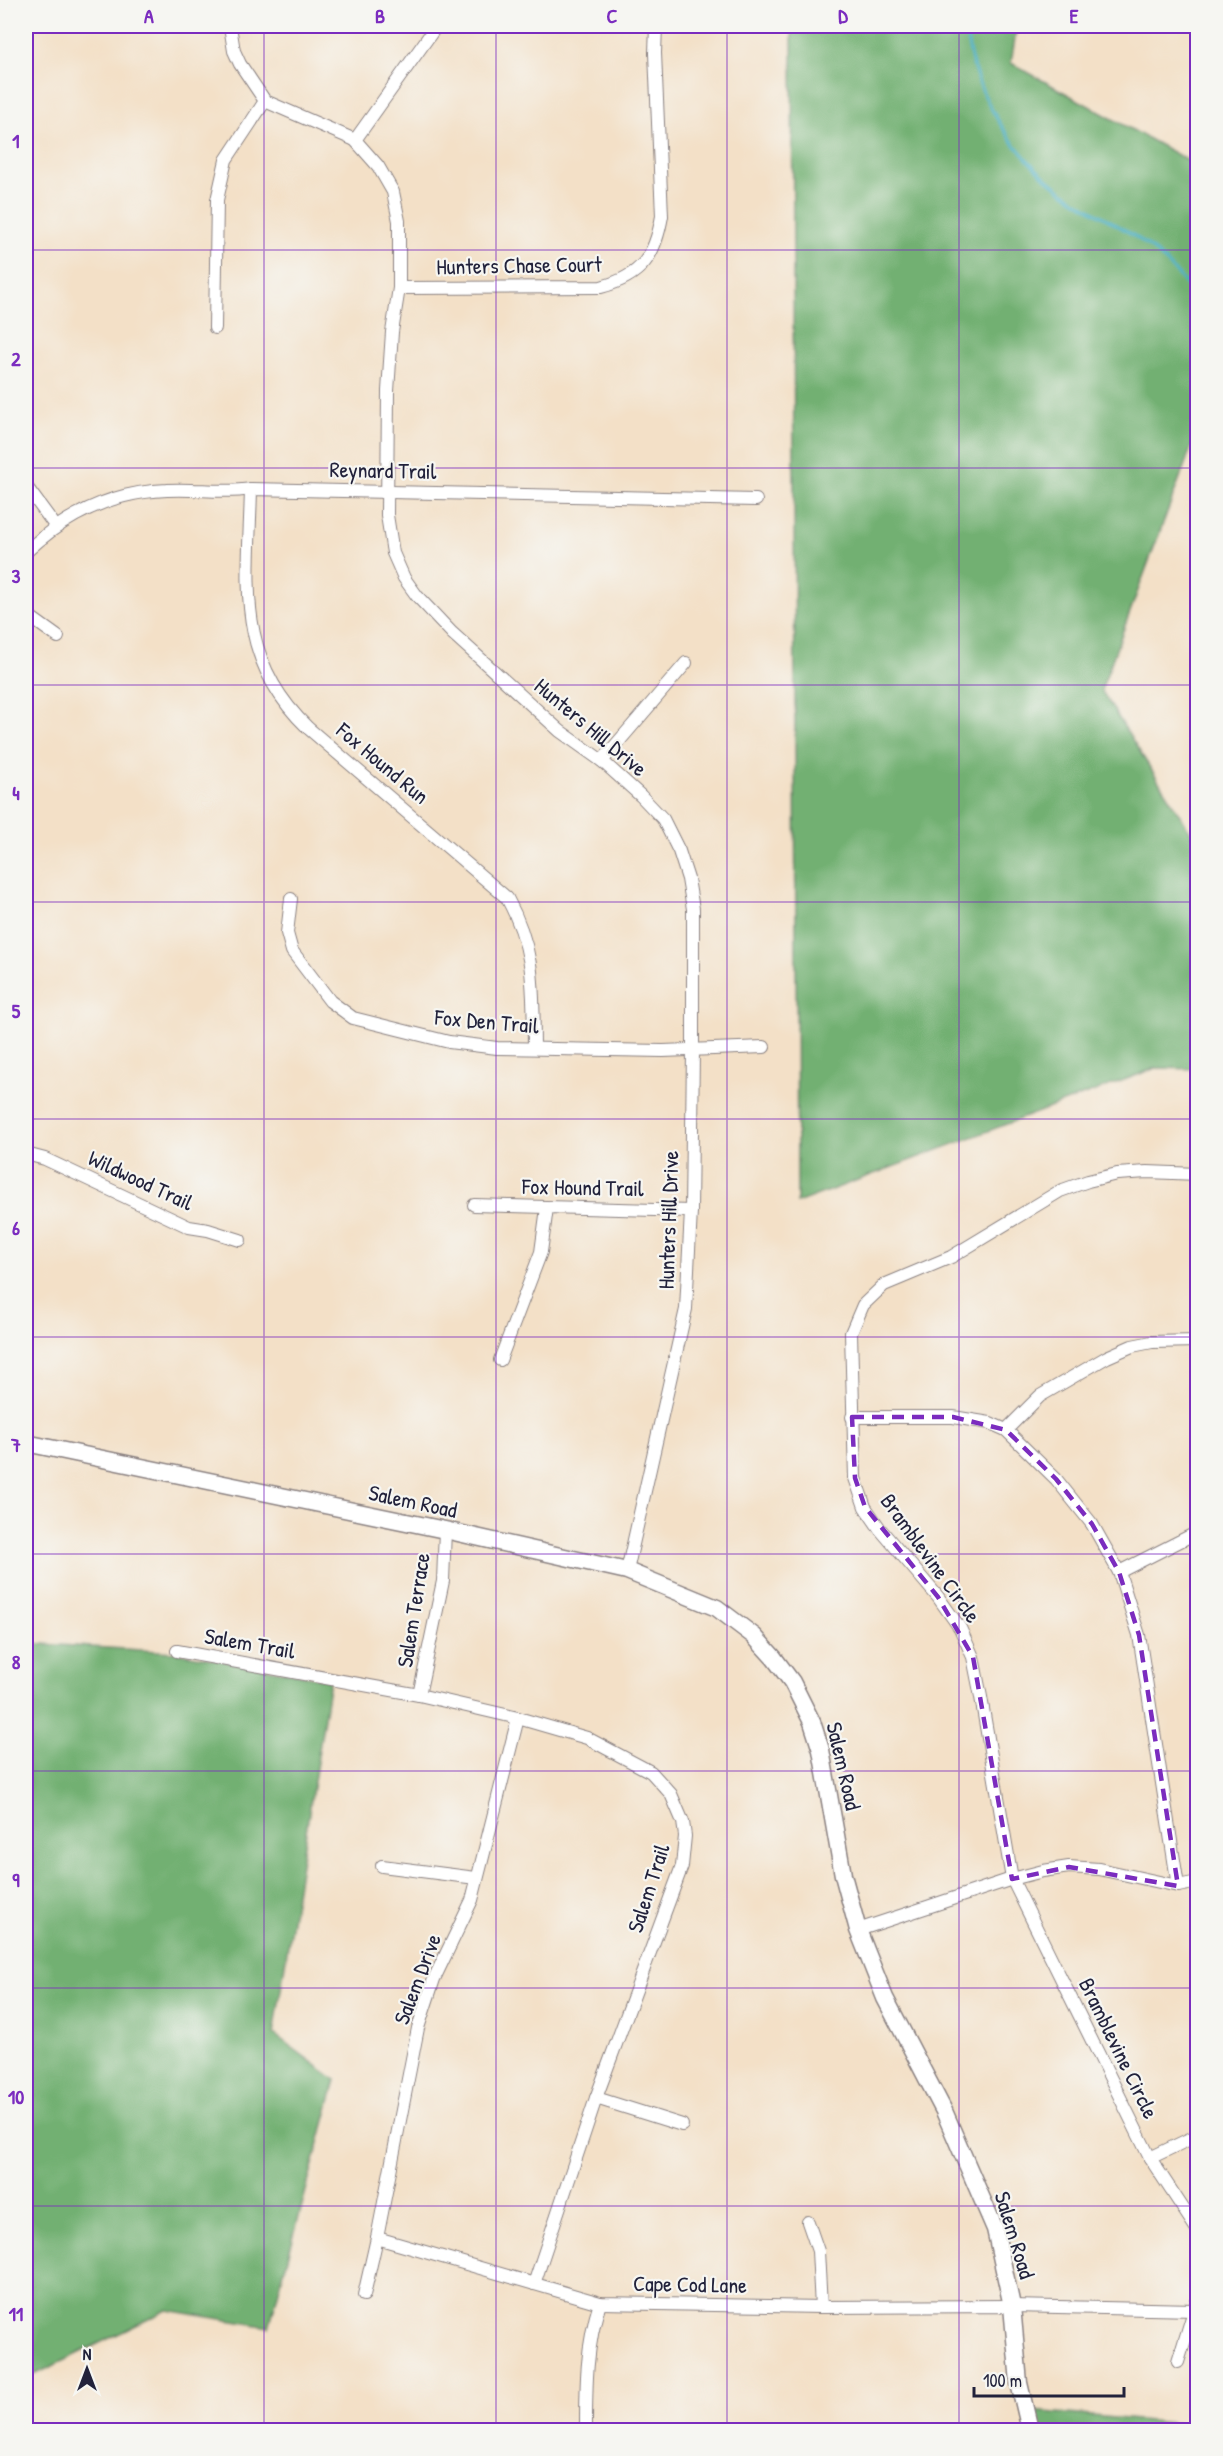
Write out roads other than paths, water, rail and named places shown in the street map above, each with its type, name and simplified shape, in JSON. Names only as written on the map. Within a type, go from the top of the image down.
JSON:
[{"type":"street","points":[[216,328],[217,200],[226,160],[265,101],[240,64],[234,51],[230,26]]},
{"type":"street","points":[[355,140],[435,26]]},
{"type":"street","name":"Hunters Chase Court","points":[[399,288],[601,287],[629,277],[641,267],[657,243],[662,216],[655,53],[656,26]]},
{"type":"street","name":"Hunters Hill Drive","points":[[265,101],[355,140],[386,178],[397,206],[399,288],[392,332],[388,391],[387,515],[393,553],[404,578],[417,596],[452,633],[560,731],[602,761],[663,819],[684,865],[693,909],[691,1211],[686,1309],[627,1571]]},
{"type":"street","points":[[28,489],[56,527]]},
{"type":"street","name":"Reynard Trail","points":[[26,552],[56,527],[99,504],[128,494],[167,490],[236,492],[251,489],[388,490],[756,500]]},
{"type":"street","name":"Fox Hound Run","points":[[251,489],[249,610],[256,647],[270,681],[287,706],[308,728],[507,898],[524,932],[531,962],[534,1047]]},
{"type":"street","points":[[26,614],[58,637]]},
{"type":"street","points":[[602,761],[686,663]]},
{"type":"street","name":"Fox Den Trail","points":[[291,899],[287,933],[292,951],[330,1000],[353,1018],[449,1042],[497,1047],[693,1051],[765,1047]]},
{"type":"street","name":"Wildwood Trail","points":[[26,1154],[45,1159],[189,1227],[240,1240]]},
{"type":"street","name":"Bramblevine Circle","points":[[1197,1174],[1132,1173],[1102,1177],[1074,1185],[1047,1198],[951,1257],[884,1285],[862,1305],[851,1333],[855,1478],[865,1507],[880,1529],[938,1596],[960,1628],[973,1658],[1012,1879],[1150,2158],[1197,2231]]},
{"type":"street","name":"Fox Hound Trail","points":[[474,1205],[691,1211]]},
{"type":"street","points":[[500,1360],[541,1252],[547,1208]]},
{"type":"street","points":[[1006,1430],[1040,1396],[1107,1357],[1132,1346],[1152,1342],[1197,1341]]},
{"type":"street","points":[[852,1417],[953,1417],[990,1423],[1006,1430],[1056,1479],[1092,1524],[1119,1572],[1139,1635],[1178,1886]]},
{"type":"street","name":"Salem Road","points":[[26,1443],[445,1530],[627,1571],[724,1612],[754,1636],[792,1682],[812,1722],[821,1750],[843,1875],[858,1930],[885,1998],[944,2111],[995,2229],[1012,2306],[1019,2383],[1030,2430]]},
{"type":"street","name":"Salem Terrace","points":[[419,1695],[443,1581],[445,1530]]},
{"type":"street","points":[[1119,1572],[1197,1532]]},
{"type":"street","name":"Salem Trail","points":[[177,1652],[419,1695],[518,1718],[587,1738],[651,1772],[671,1794],[683,1822],[685,1836],[682,1866],[596,2098],[534,2284]]},
{"type":"street","name":"Salem Drive","points":[[364,2295],[422,2012],[434,1979],[472,1900],[518,1718]]},
{"type":"street","points":[[382,1866],[476,1878]]},
{"type":"street","points":[[858,1930],[1012,1879],[1069,1867],[1099,1869],[1178,1886],[1197,1882]]},
{"type":"street","points":[[596,2098],[682,2125]]},
{"type":"street","points":[[1150,2158],[1197,2135]]},
{"type":"street","points":[[808,2222],[818,2251],[821,2307]]},
{"type":"street","name":"Cape Cod Lane","points":[[377,2238],[600,2303],[821,2307],[1196,2304]]},
{"type":"street","points":[[585,2430],[586,2366],[591,2330],[600,2303]]},
{"type":"street","points":[[1178,2362],[1196,2304]]},
{"type":"waterway","points":[[966,26],[969,50],[985,96],[997,118],[1026,158],[1062,191],[1147,245],[1167,263],[1198,298]]}]
